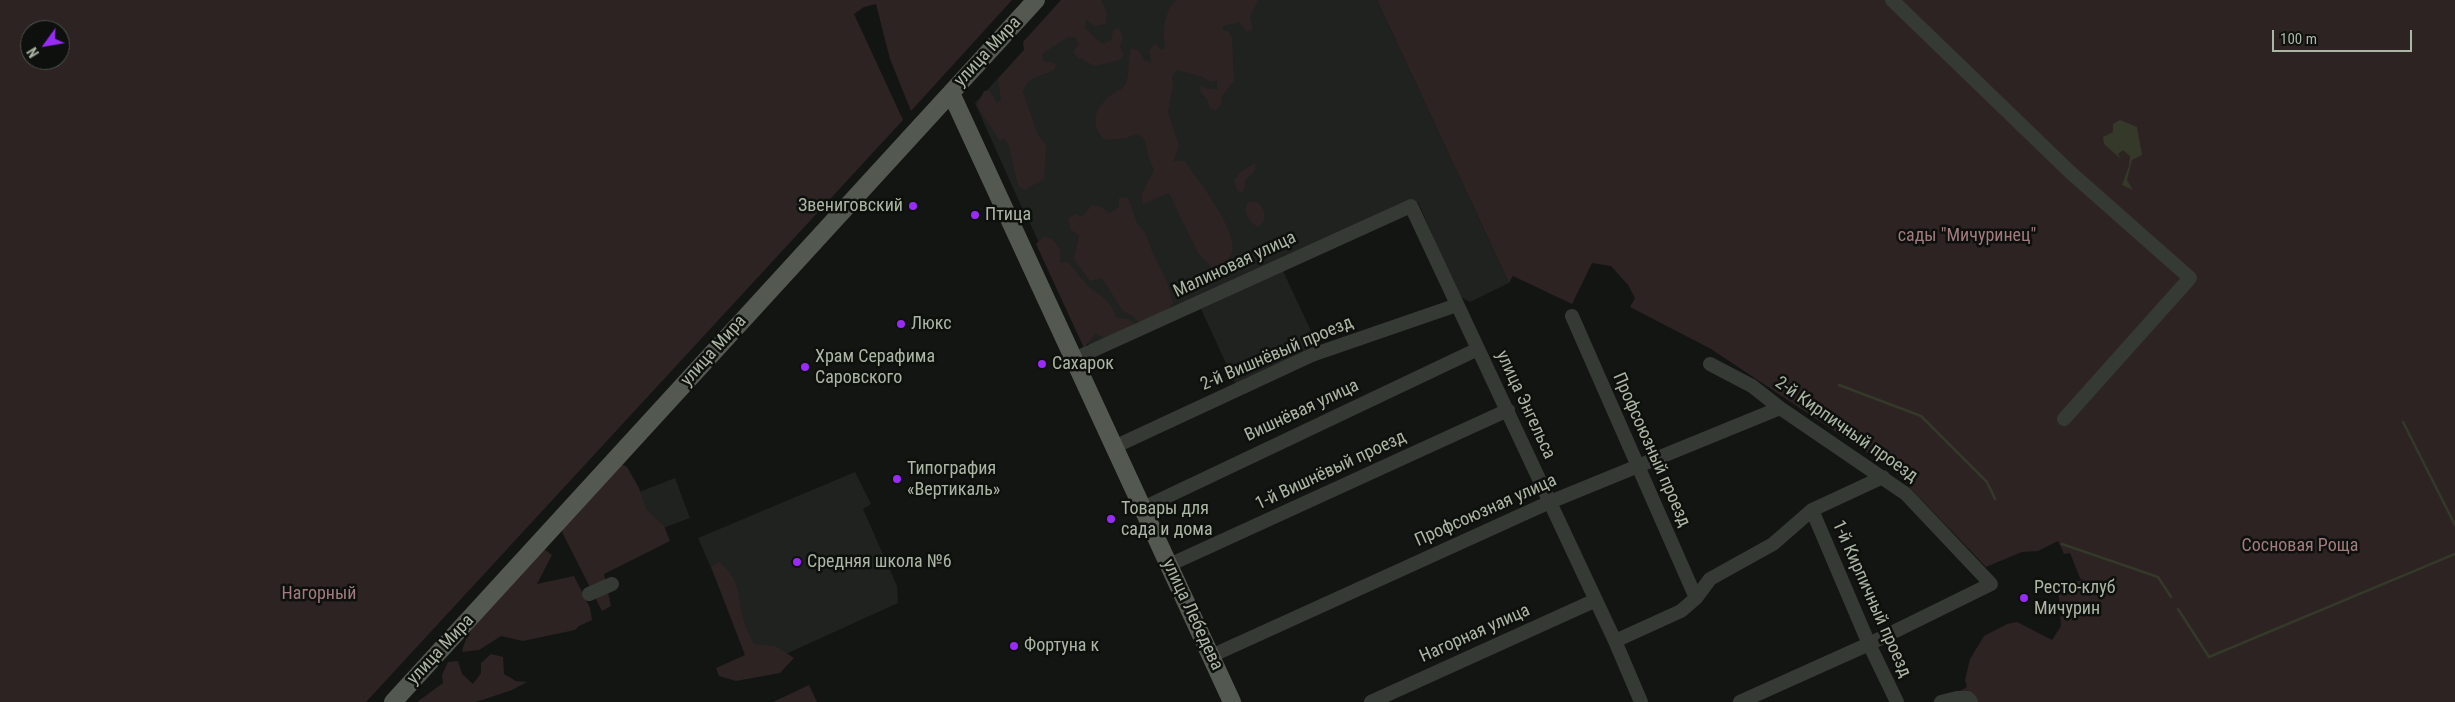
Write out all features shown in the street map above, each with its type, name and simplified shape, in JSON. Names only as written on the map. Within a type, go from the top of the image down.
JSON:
[{"type":"main road","name":"улица Мира","points":[[393,702],[1036,0]]},
{"type":"main road","name":"улица Лебедева","points":[[951,93],[1232,702]]},
{"type":"street","points":[[1892,0],[2070,172],[2190,278],[2064,419]]},
{"type":"street","name":"Малиновая улица","points":[[1074,359],[1411,206]]},
{"type":"street","name":"улица Энгельса","points":[[1411,206],[1508,410],[1615,641],[1641,702]]},
{"type":"street","name":"2-й Вишнёвый проезд","points":[[1114,447],[1312,355],[1457,304]]},
{"type":"street","name":"Профсоюзный проезд","points":[[1572,316],[1696,598]]},
{"type":"street","name":"Вишнёвая улица","points":[[1142,508],[1478,349]]},
{"type":"street","name":"2-й Кирпичный проезд","points":[[1710,364],[1752,386],[1780,408],[1884,477],[1906,494],[1991,584],[1868,644]]},
{"type":"street","name":"Профсоюзная улица","points":[[1211,656],[1550,502],[1780,408]]},
{"type":"street","name":"1-й Вишнёвый проезд","points":[[1169,565],[1508,410]]},
{"type":"street","points":[[1615,641],[1681,611],[1696,598],[1710,579],[1773,544],[1812,510],[1884,477]]},
{"type":"street","name":"1-й Кирпичный проезд","points":[[1812,510],[1868,644],[1897,702]]},
{"type":"street","points":[[589,594],[612,584]]},
{"type":"street","name":"Нагорная улица","points":[[1370,702],[1596,600]]},
{"type":"street","points":[[1740,702],[1868,644]]},
{"type":"street","points":[[1941,702],[1957,698],[1968,698],[1971,702]]},
{"type":"shaded area","points":[[1070,0],[1377,0],[1509,283],[1470,302],[1459,296],[1418,202],[1090,347],[1017,197],[975,103]]},
{"type":"shaded area","points":[[2120,120],[2137,127],[2142,155],[2132,160],[2127,180],[2133,190],[2122,185],[2129,166],[2130,156],[2123,150],[2118,154],[2121,159],[2104,144],[2103,137],[2113,132],[2113,124]]},
{"type":"shaded area","points":[[1283,271],[1319,348],[1236,385],[1201,309]]},
{"type":"shaded area","name":"Средняя школа №6","points":[[855,472],[871,504],[863,509],[897,586],[898,603],[755,668],[698,538]]},
{"type":"shaded area","points":[[675,478],[690,518],[636,538],[621,499]]},
{"type":"green space","name":"Нагорный","points":[[0,0],[1012,0],[911,111],[890,59],[876,4],[864,7],[854,14],[903,120],[366,702],[0,702]]},
{"type":"green space","points":[[1061,0],[1101,0],[1107,12],[1106,24],[1095,26],[1086,20],[1085,28],[1102,44],[1111,40],[1114,28],[1120,29],[1123,38],[1120,46],[1124,55],[1120,60],[1094,66],[1077,57],[1073,51],[1079,44],[1075,37],[1068,37],[1042,54],[1044,62],[1052,62],[1056,65],[1054,70],[1031,80],[1023,92],[1038,135],[1046,145],[1044,179],[1025,190],[1018,186],[1009,146],[1004,138],[1000,141],[977,106],[984,91],[990,91],[997,103],[1001,100],[998,79],[1024,50],[1023,42]]},
{"type":"green space","points":[[1176,0],[1258,0],[1250,17],[1253,29],[1247,32],[1239,22],[1224,26],[1222,30],[1228,31],[1232,38],[1234,81],[1222,96],[1221,104],[1216,110],[1210,109],[1207,99],[1200,92],[1201,85],[1208,89],[1217,89],[1217,81],[1210,82],[1203,77],[1177,70],[1172,76],[1173,85],[1168,112],[1179,146],[1173,161],[1185,161],[1223,218],[1232,242],[1232,252],[1227,261],[1213,269],[1198,253],[1169,193],[1143,204],[1141,195],[1154,170],[1144,138],[1136,134],[1126,138],[1104,140],[1097,128],[1096,122],[1098,111],[1105,100],[1122,89],[1126,83],[1131,49],[1138,50],[1144,60],[1151,63],[1149,51],[1155,43],[1161,50],[1165,48],[1166,16]]},
{"type":"green space","name":"сады \"Мичуринец\"","points":[[1377,0],[2455,0],[2455,702],[1941,702],[1967,687],[1965,680],[1970,659],[1984,636],[2007,624],[2017,622],[2052,640],[2061,626],[2058,586],[2083,580],[2080,578],[2070,553],[2064,554],[2058,541],[2038,551],[2022,552],[1986,567],[1893,470],[1711,349],[1630,307],[1635,298],[1628,285],[1611,266],[1592,263],[1572,304],[1513,276],[1509,283]]},
{"type":"green space","points":[[1255,163],[1255,170],[1245,181],[1242,193],[1237,190],[1234,181],[1239,173]]},
{"type":"green space","points":[[1128,197],[1137,223],[1146,234],[1153,254],[1167,282],[1173,303],[1163,313],[1139,322],[1133,316],[1123,311],[1102,278],[1090,281],[1074,259],[1079,236],[1070,229],[1068,218],[1076,214],[1082,217],[1092,205],[1101,207],[1110,213],[1119,207],[1119,198]]},
{"type":"green space","points":[[1248,201],[1257,202],[1264,212],[1265,219],[1257,227],[1250,221],[1245,210]]},
{"type":"green space","points":[[1043,237],[1051,238],[1060,249],[1060,263],[1068,262],[1085,283],[1107,301],[1117,318],[1128,319],[1138,326],[1105,339],[1096,333],[1084,348],[1036,244]]},
{"type":"green space","points":[[618,462],[627,467],[639,488],[646,509],[664,526],[670,541],[604,574],[611,606],[602,611],[562,532],[567,513]]},
{"type":"green space","points":[[544,549],[552,555],[537,584],[574,576],[590,608],[592,620],[575,630],[523,641],[501,636],[479,650],[462,652],[466,639],[485,612]]},
{"type":"green space","points":[[719,562],[735,581],[744,621],[754,644],[775,646],[794,658],[780,673],[736,681],[719,676],[716,668],[745,655],[711,567]]},
{"type":"green space","points":[[491,654],[503,657],[504,674],[516,681],[527,682],[512,690],[476,702],[417,702],[443,683],[442,675],[448,662],[458,661],[462,674],[473,684],[481,673],[481,663]]},
{"type":"green space","points":[[809,685],[817,702],[773,702]]},
{"type":"waterway","points":[[1839,385],[1921,416],[1987,482],[1995,499]]},
{"type":"waterway","points":[[2403,422],[2455,525]]},
{"type":"waterway","points":[[2062,544],[2158,577],[2171,597]]},
{"type":"waterway","points":[[2178,609],[2209,657],[2455,554]]},
{"type":"place","name":"Звениговский","points":[[913,206]]},
{"type":"place","name":"Птица","points":[[975,215]]},
{"type":"place","name":"Люкс","points":[[901,324]]},
{"type":"place","name":"Сахарок","points":[[1042,364]]},
{"type":"place","name":"Храм Серафима Саровского","points":[[805,367]]},
{"type":"place","name":"Типография «Вертикаль»","points":[[897,479]]},
{"type":"place","name":"Товары для сада и дома","points":[[1111,519]]},
{"type":"place","name":"Средняя школа №6","points":[[797,562]]},
{"type":"place","name":"Ресто-клуб Мичурин","points":[[2024,598]]},
{"type":"place","name":"Фортуна к","points":[[1014,646]]},
{"type":"park label","name":"Сосновая Роща","points":[[2300,546]]}]
